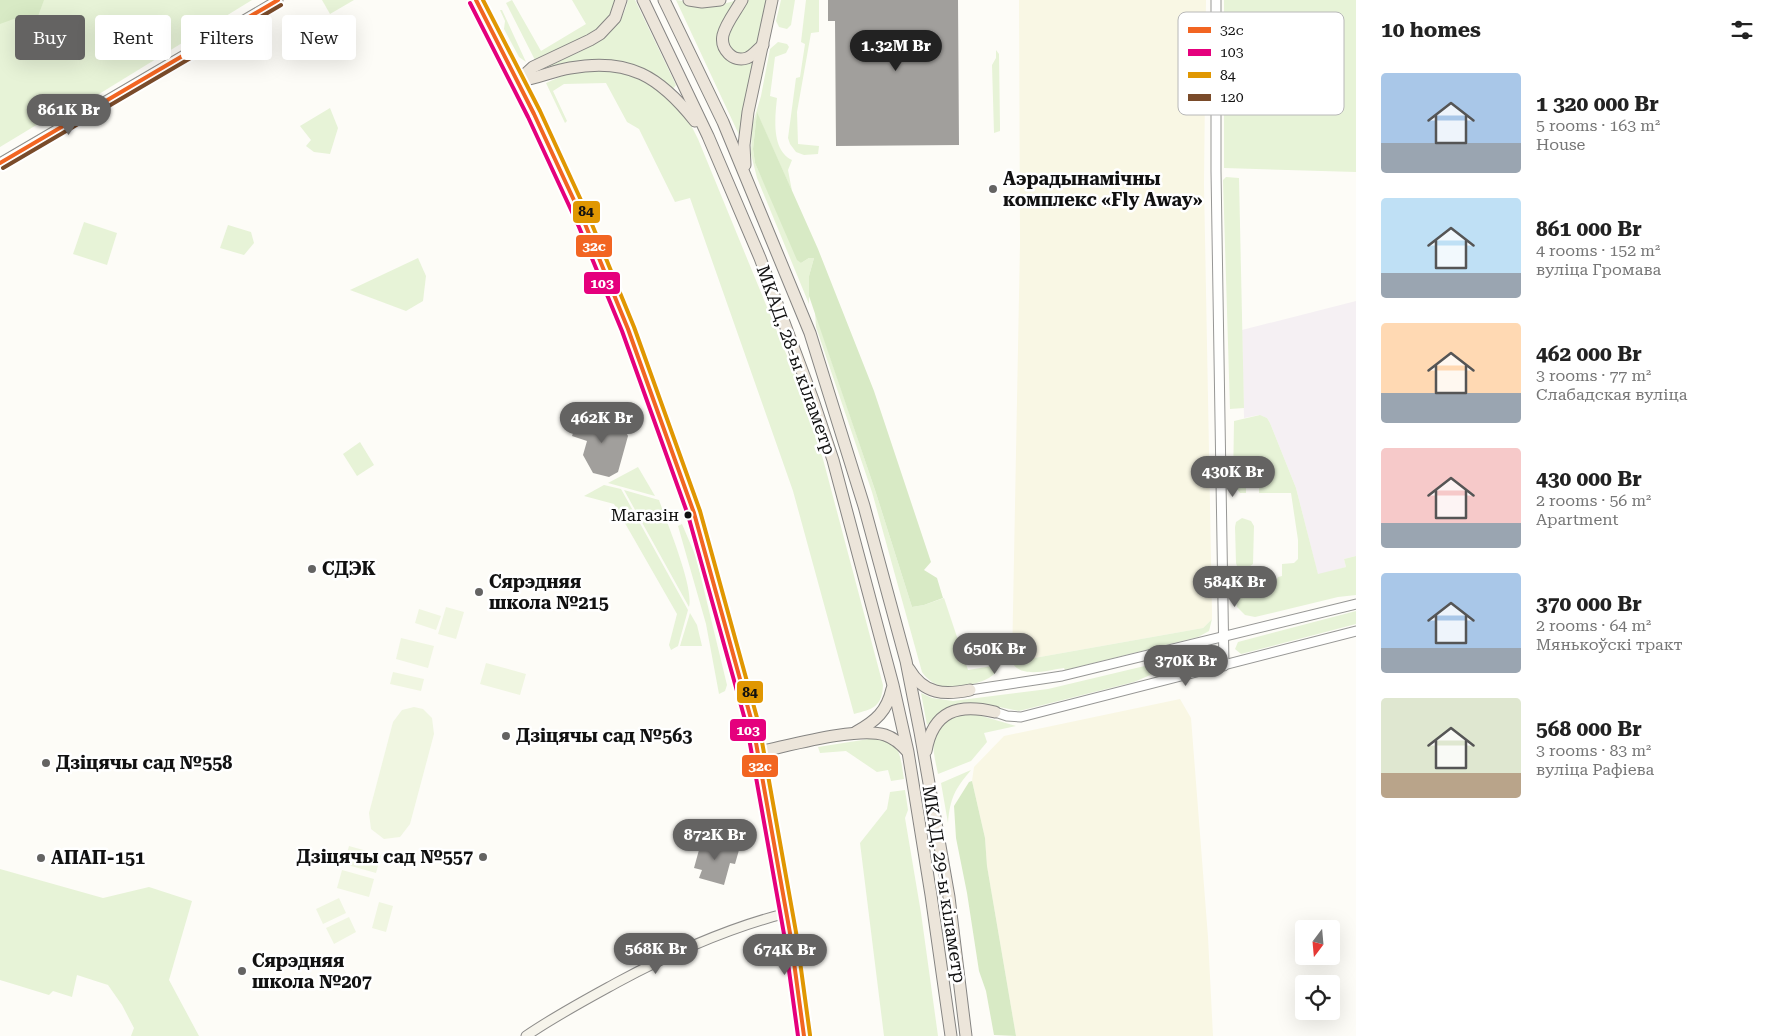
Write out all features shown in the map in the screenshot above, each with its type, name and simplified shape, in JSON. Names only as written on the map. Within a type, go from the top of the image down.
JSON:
[{"type":"highway","points":[[518,81],[533,66],[600,34],[615,18],[621,0]]},
{"type":"highway","name":"МКАД, 28-ы кіламетр","points":[[643,0],[708,136],[760,258],[816,409],[833,460],[893,685],[904,735]]},
{"type":"highway","name":"МКАД, 28-ы кіламетр","points":[[664,0],[706,86],[747,179],[810,333],[864,506],[906,661],[920,732]]},
{"type":"highway","points":[[689,0],[702,2],[720,0]]},
{"type":"highway","points":[[742,0],[723,35],[724,47],[728,53],[741,59],[747,58],[762,45]]},
{"type":"highway","points":[[747,179],[744,145],[748,112],[772,0]]},
{"type":"highway","points":[[518,81],[538,78],[567,68],[586,65],[605,65],[636,71],[664,86],[708,136]]},
{"type":"highway","points":[[906,661],[917,680],[933,690],[951,694],[970,690]]},
{"type":"highway","points":[[854,733],[872,723],[881,715],[887,706],[893,685]]},
{"type":"highway","points":[[925,758],[929,737],[933,728],[947,714],[968,708],[995,712]]},
{"type":"highway","name":"МКАД, 29-ы кіламетр","points":[[920,732],[949,896],[966,1036]]},
{"type":"highway","points":[[758,752],[854,733],[884,735],[900,744],[908,752]]},
{"type":"highway","name":"МКАД, 29-ы кіламетр","points":[[904,735],[931,896],[950,1036]]},
{"type":"main road","points":[[0,163],[278,0]]},
{"type":"main road","points":[[476,0],[569,185],[628,329],[694,513],[734,651],[758,752],[787,913],[804,1036]]},
{"type":"main road","points":[[526,1036],[578,1004],[667,956],[714,935],[787,913]]},
{"type":"street","points":[[1216,115],[1224,666]]},
{"type":"street","points":[[970,690],[1062,676],[1356,604]]},
{"type":"street","points":[[995,712],[1007,716],[1020,717],[1356,631]]},
{"type":"shaded area","points":[[1019,0],[1206,0],[1206,12],[1178,12],[1178,115],[1205,115],[1204,184],[1212,619],[1203,628],[1012,662],[1020,243]]},
{"type":"shaded area","points":[[1356,301],[1356,556],[1344,559],[1346,567],[1318,575],[1296,488],[1270,423],[1267,418],[1259,415],[1244,418],[1242,330]]},
{"type":"shaded area","points":[[1180,699],[1191,718],[1208,937],[1213,1036],[1016,1036],[987,866],[985,838],[972,781],[974,767],[1004,736]]},
{"type":"green space","points":[[0,0],[252,0],[228,15],[181,15],[181,44],[171,50],[171,15],[95,15],[95,60],[154,60],[47,126],[43,121],[0,147]]},
{"type":"green space","points":[[0,0],[44,0],[38,15],[15,15],[15,18],[0,24]]},
{"type":"green space","points":[[322,0],[354,0],[330,14]]},
{"type":"green space","points":[[512,0],[541,51],[586,24],[572,0],[618,0],[615,8],[599,31],[536,62],[506,3]]},
{"type":"green space","points":[[628,0],[635,0],[676,85],[673,89],[657,77],[641,69],[625,63],[608,61],[574,63],[539,75],[537,70],[579,52],[604,37],[615,27],[623,15]]},
{"type":"green space","points":[[676,0],[719,5],[738,0],[719,37],[740,64],[747,64],[754,60],[741,139]]},
{"type":"green space","points":[[748,0],[766,0],[756,47],[744,55],[732,51],[727,41],[730,29]]},
{"type":"green space","points":[[781,0],[795,0],[791,25],[787,29],[779,27],[776,21]]},
{"type":"green space","points":[[806,0],[819,0],[819,32],[811,33],[797,112],[798,144],[819,146],[818,154],[804,155],[796,152],[788,138],[796,78],[800,77],[805,44],[801,42]]},
{"type":"green space","points":[[1224,0],[1356,0],[1356,172],[1224,168],[1224,115],[1344,115],[1344,12],[1224,12]]},
{"type":"green space","points":[[500,10],[502,10],[526,62],[519,57],[504,29],[505,21]]},
{"type":"green space","points":[[778,42],[787,44],[789,47],[786,53],[775,57],[770,96],[777,98],[775,123],[777,141],[785,155],[792,160],[788,170],[792,191],[757,113],[753,149],[755,163],[801,263],[809,258],[814,258],[809,276],[809,304],[757,178],[751,154],[752,126],[761,96],[770,49]]},
{"type":"green space","points":[[996,50],[999,54],[1000,131],[994,133],[992,65],[996,58]]},
{"type":"green space","points":[[596,69],[631,74],[661,91],[688,119],[698,139],[794,373],[823,459],[883,685],[881,698],[871,708],[854,714],[793,491],[690,198],[675,202],[639,129],[627,122],[606,83],[564,84],[553,91],[567,121],[565,123],[546,83],[576,70]]},
{"type":"green space","points":[[330,108],[338,128],[330,154],[314,152],[306,146],[311,140],[300,126]]},
{"type":"green space","points":[[757,112],[818,249],[874,391],[931,562],[924,570],[937,578],[943,598],[924,605],[912,607],[875,490],[809,296],[809,276],[814,258],[809,258],[801,263],[797,260],[755,163],[753,149]]},
{"type":"green space","points":[[1226,177],[1239,178],[1244,408],[1230,409],[1223,180]]},
{"type":"green space","points":[[84,222],[117,233],[107,265],[73,254]]},
{"type":"green space","points":[[228,225],[251,232],[254,243],[244,255],[220,248]]},
{"type":"green space","points":[[418,258],[426,276],[423,301],[406,311],[350,290]]},
{"type":"green space","points":[[815,312],[912,607],[944,598],[968,670],[992,666],[992,647],[999,647],[998,667],[989,678],[960,687],[948,688],[933,683],[922,672],[872,492],[816,327]]},
{"type":"green space","points":[[1260,415],[1267,418],[1270,423],[1296,488],[1318,574],[1346,567],[1344,559],[1356,556],[1356,595],[1338,597],[1255,617],[1245,615],[1237,607],[1235,587],[1238,581],[1245,580],[1249,584],[1275,583],[1278,577],[1282,576],[1282,564],[1294,563],[1298,559],[1298,540],[1291,493],[1259,493],[1259,483],[1246,482],[1246,493],[1240,493],[1233,484],[1234,421]]},
{"type":"green space","points":[[360,442],[374,465],[357,476],[343,454]]},
{"type":"green space","points":[[638,467],[655,496],[608,483]]},
{"type":"green space","points":[[604,485],[621,489],[688,610],[678,646],[671,650],[669,645],[677,614],[614,504],[584,496]]},
{"type":"green space","points":[[624,490],[659,500],[684,570],[688,585],[689,607]]},
{"type":"green space","points":[[1242,518],[1251,521],[1254,526],[1253,564],[1246,569],[1237,566],[1236,563],[1235,527],[1236,522]]},
{"type":"green space","points":[[682,524],[696,557],[727,685],[725,691],[719,694],[706,624],[678,526]]},
{"type":"green space","points":[[446,607],[464,612],[456,639],[438,634]]},
{"type":"green space","points":[[419,609],[441,616],[436,630],[415,623]]},
{"type":"green space","points":[[1356,611],[1356,624],[1241,654],[1235,649],[1238,642]]},
{"type":"green space","points":[[690,613],[697,625],[702,646],[680,646]]},
{"type":"green space","points":[[1212,619],[1209,631],[1198,637],[1065,670],[1064,668],[1028,672],[1016,667],[1012,662],[1203,628]]},
{"type":"green space","points":[[401,638],[434,646],[428,668],[396,659]]},
{"type":"green space","points":[[1195,654],[1199,656],[1196,662],[1162,670],[1134,682],[1019,711],[984,704],[960,703],[945,709],[927,725],[921,693],[932,698],[953,701],[1048,689]]},
{"type":"green space","points":[[486,663],[526,674],[520,695],[480,684]]},
{"type":"green space","points":[[393,672],[424,679],[421,691],[390,684]]},
{"type":"green space","points":[[414,707],[423,709],[432,718],[434,734],[410,824],[400,837],[384,839],[371,829],[369,813],[393,722],[402,710]]},
{"type":"green space","points":[[957,714],[975,714],[1016,726],[984,733],[987,742],[971,761],[938,774],[933,747],[934,739],[941,726]]},
{"type":"green space","points":[[875,738],[890,743],[898,751],[904,779],[891,781],[888,770],[877,772],[846,751],[820,753],[818,747]]},
{"type":"green space","points":[[971,770],[954,794],[948,823],[941,783]]},
{"type":"green space","points":[[972,781],[985,838],[987,866],[1016,1036],[994,1035],[986,991],[979,971],[956,838],[954,806],[969,782]]},
{"type":"green space","points":[[905,790],[908,810],[905,818],[921,913],[938,1036],[884,1036],[860,843],[887,809],[890,792]]},
{"type":"green space","points":[[349,846],[381,855],[376,873],[344,864]]},
{"type":"green space","points":[[0,869],[103,898],[149,887],[192,901],[169,980],[199,1036],[131,1036],[134,1028],[122,1005],[108,985],[77,975],[72,997],[53,991],[49,995],[0,980]]},
{"type":"green space","points":[[342,870],[374,879],[369,897],[337,888]]},
{"type":"green space","points":[[339,898],[346,913],[323,924],[316,909]]},
{"type":"green space","points":[[379,902],[393,906],[386,932],[372,928]]},
{"type":"green space","points":[[349,917],[356,932],[334,944],[326,928]]},
{"type":"building","points":[[828,0],[958,0],[959,145],[836,146],[835,21],[828,21]]},
{"type":"building","points":[[587,415],[623,426],[628,436],[618,472],[609,477],[593,473],[583,455],[587,441],[572,436],[578,420]]},
{"type":"building","points":[[702,839],[739,850],[735,864],[730,863],[724,885],[699,878],[702,870],[694,868]]},
{"type":"transit line","name":"32с","points":[[0,163],[278,0]]},
{"type":"transit line","name":"32с","points":[[476,0],[534,114],[585,224],[628,329],[694,513],[753,726],[790,933],[804,1036]]},
{"type":"transit line","name":"84","points":[[483,0],[540,111],[591,222],[634,327],[700,511],[759,725],[796,932],[810,1035]]},
{"type":"transit line","name":"103","points":[[470,3],[528,117],[579,227],[622,331],[688,515],[747,727],[784,934],[798,1036]]},
{"type":"transit line","name":"120","points":[[3,168],[281,5]]},
{"type":"place","name":"Аэрадынамічны комплекс «Fly Away»","points":[[993,189]]},
{"type":"place","name":"Магазін","points":[[688,515]]},
{"type":"place","name":"СДЭК","points":[[312,569]]},
{"type":"place","name":"Сярэдняя школа №215","points":[[479,592]]},
{"type":"place","name":"Дзіцячы сад №563","points":[[506,736]]},
{"type":"place","name":"Дзіцячы сад №558","points":[[46,763]]},
{"type":"place","name":"Дзіцячы сад №557","points":[[483,857]]},
{"type":"place","name":"АПАП-151","points":[[41,858]]},
{"type":"place","name":"Сярэдняя школа №207","points":[[242,971]]}]
